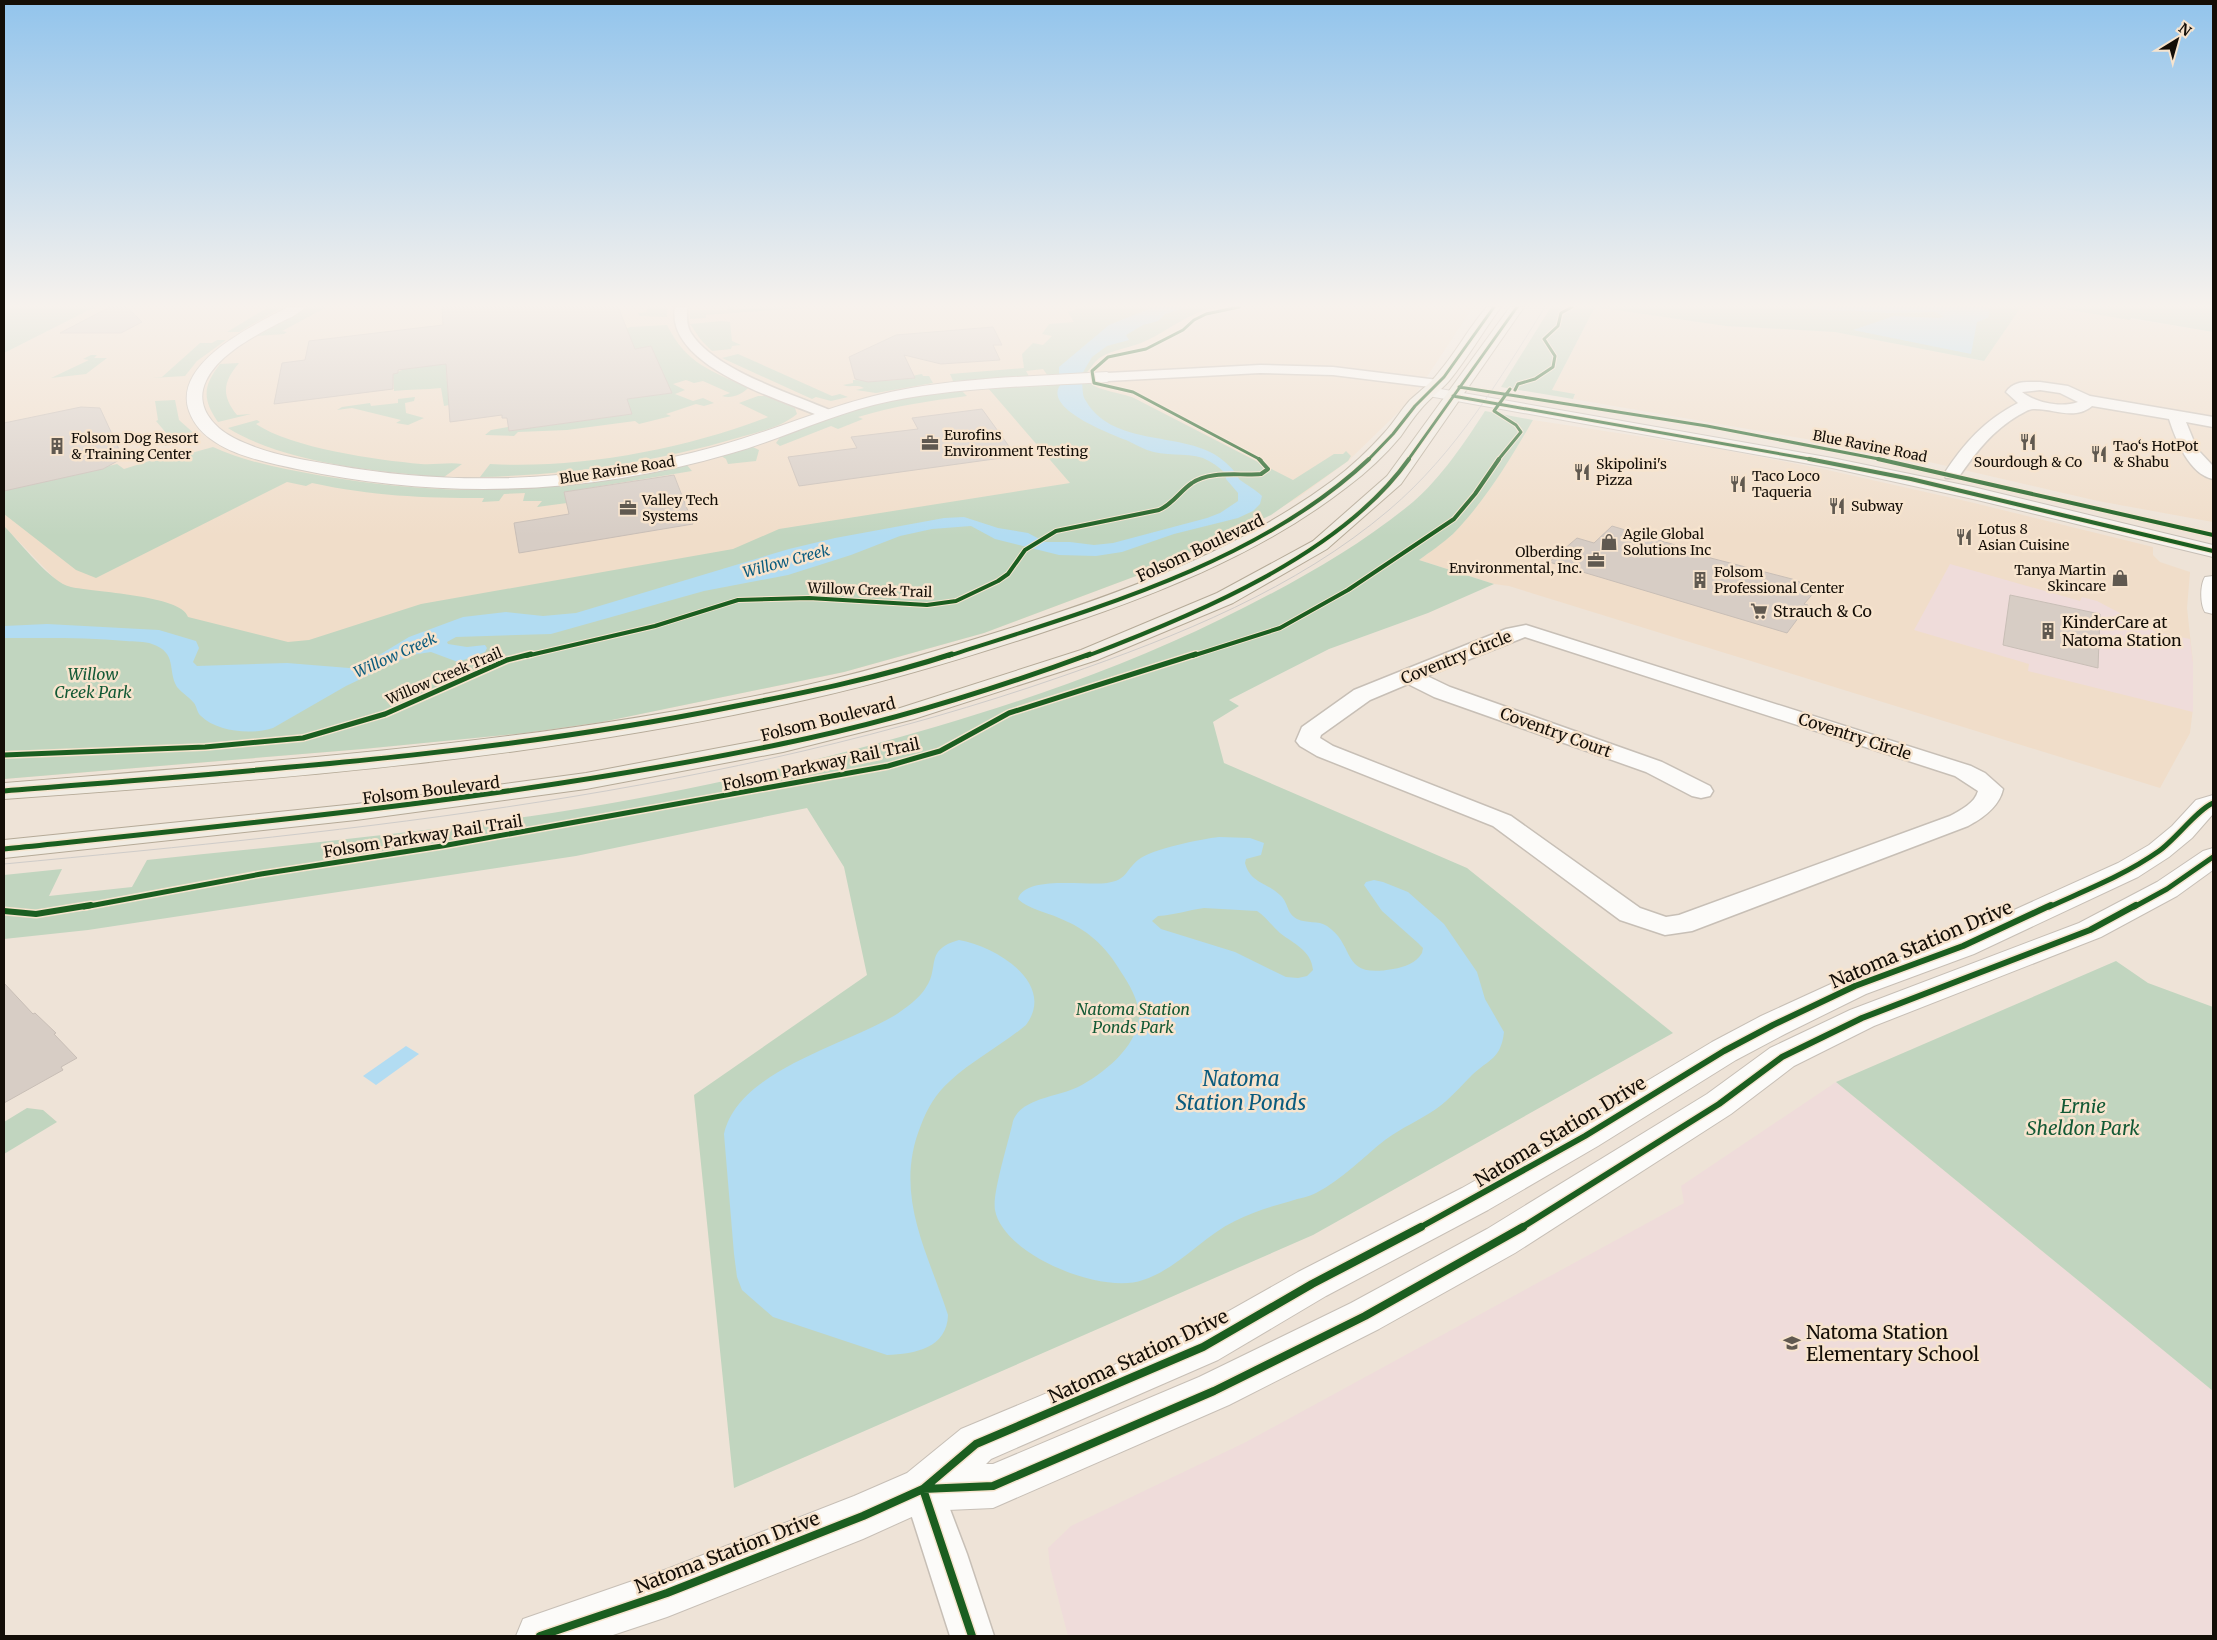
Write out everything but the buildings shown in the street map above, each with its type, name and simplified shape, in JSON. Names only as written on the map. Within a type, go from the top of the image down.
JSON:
[{"type":"main road","name":"Folsom Boulevard","points":[[4,849],[356,812],[586,781],[783,744],[905,714],[991,688],[1089,655],[1164,626],[1225,598],[1320,545],[1394,480],[1448,384]]},
{"type":"main road","name":"Folsom Boulevard","points":[[4,791],[303,766],[521,744],[624,729],[719,711],[837,686],[930,661],[1026,632],[1106,603],[1172,577],[1271,529],[1310,506],[1356,471],[1392,434],[1419,401],[1445,390],[1451,384]]},
{"type":"main road","name":"Blue Ravine Road","points":[[1445,390],[1874,471],[2038,508],[2213,551]]},
{"type":"main road","name":"Blue Ravine Road","points":[[1445,390],[1780,439],[1952,474],[2213,536]]},
{"type":"main road","points":[[1874,471],[1896,469],[1941,475],[1952,474]]},
{"type":"street","name":"Blue Ravine Road","points":[[196,384],[193,401],[195,409],[204,424],[228,441],[256,453],[302,464],[368,476],[428,483],[476,484],[567,479],[644,468],[703,455],[749,442],[873,400],[927,390],[1017,384]]},
{"type":"street","points":[[757,384],[827,414]]},
{"type":"street","name":"Blue Ravine Road","points":[[1383,384],[1445,390]]},
{"type":"street","points":[[2086,400],[2086,404],[2076,408],[2054,408],[2031,403],[2015,395],[2013,392],[2015,388],[2029,385],[2052,387],[2074,393],[2086,400],[2213,422]]},
{"type":"street","points":[[1952,474],[1969,447],[1993,423],[2031,403]]},
{"type":"street","points":[[2176,416],[2186,446],[2194,458],[2213,474]]},
{"type":"street","points":[[2197,419],[2207,447]]},
{"type":"street","points":[[2213,582],[2213,607]]},
{"type":"street","name":"Coventry Circle","points":[[1533,632],[1963,772],[1987,784],[1990,794],[1979,807],[1959,821],[1682,924],[1665,926],[1630,914],[1502,821],[1325,751],[1308,742],[1310,732],[1352,701],[1410,676],[1513,633],[1533,632]]},
{"type":"street","name":"Coventry Court","points":[[1410,676],[1442,692],[1654,767],[1701,791]]},
{"type":"street","name":"Natoma Station Drive","points":[[540,1636],[667,1593],[863,1516],[923,1489],[976,1444],[1203,1346],[1312,1284],[1475,1199],[1585,1136],[1724,1051],[1773,1025],[1864,983],[1963,946],[2128,870],[2159,851],[2182,832],[2206,806],[2213,803]]},
{"type":"street","name":"Natoma Station Drive","points":[[923,1489],[994,1486],[1214,1391],[1364,1316],[1501,1241],[1719,1104],[1782,1057],[1862,1018],[2090,930],[2167,890],[2213,857]]},
{"type":"street","points":[[923,1489],[972,1636]]},
{"type":"shaded area","points":[[4,384],[1423,384],[1413,398],[1348,461],[1299,497],[1242,530],[1152,570],[984,633],[844,672],[602,722],[525,733],[363,749],[4,779],[61,585],[4,526]]},
{"type":"shaded area","points":[[1555,384],[2213,384],[2213,522],[2098,501],[1899,455],[1573,399],[1575,395],[1552,390]]},
{"type":"shaded area","points":[[1533,420],[1709,447],[1823,469],[1970,502],[2153,547],[2153,555],[2160,562],[2190,572],[2187,608],[2193,663],[2193,708],[2190,733],[2160,788],[1509,586],[1494,584],[1419,560],[1452,535],[1469,515],[1494,483]]},
{"type":"shaded area","points":[[1950,564],[2080,601],[2082,597],[2097,601],[2156,632],[2190,639],[2193,663],[2193,712],[2028,671],[2029,664],[1914,630]]},
{"type":"shaded area","name":"Natoma Station Elementary School","points":[[1836,1082],[2213,1391],[2213,1636],[1068,1636],[1050,1567],[1048,1548],[1071,1526],[1246,1442],[1684,1203],[1681,1186]]},
{"type":"green space","points":[[209,384],[227,384],[226,395],[237,415],[251,414],[218,422],[207,399]]},
{"type":"green space","points":[[394,384],[447,384],[449,405],[444,406],[441,388],[394,391]]},
{"type":"green space","points":[[667,384],[675,384],[673,384],[685,390],[675,394],[693,401],[703,398],[714,403],[704,406],[696,404],[666,414],[671,416],[639,424],[635,421],[567,430],[518,432],[514,436],[485,435],[491,430],[508,427],[509,431],[632,414],[627,399],[671,392]]},
{"type":"green space","points":[[709,384],[738,384],[748,388],[736,396],[722,396],[730,393]]},
{"type":"green space","points":[[778,384],[804,384],[832,396],[840,394],[848,397],[831,401],[816,397],[812,399]]},
{"type":"green space","points":[[930,384],[876,393],[856,390],[864,388],[861,387],[843,385]]},
{"type":"green space","name":"Willow Creek Park","points":[[1052,384],[1092,384],[1096,387],[1134,398],[1293,480],[1334,454],[1343,454],[1346,451],[1351,456],[1348,461],[1271,515],[1152,570],[984,633],[844,672],[602,722],[525,733],[363,749],[4,779],[4,526],[45,570],[63,584],[71,587],[154,599],[182,610],[188,617],[288,642],[309,640],[421,604],[733,549],[779,529],[1070,483],[988,388]]},
{"type":"green space","points":[[1503,384],[1555,384],[1552,390],[1575,394],[1573,399],[1501,387]]},
{"type":"green space","points":[[961,390],[967,396],[885,410],[858,417],[863,419],[838,429],[831,426],[780,446],[776,443],[781,436],[853,409],[910,396]]},
{"type":"green space","points":[[758,396],[765,396],[795,408],[797,414],[784,423],[760,432],[642,461],[545,474],[480,477],[490,464],[524,465],[594,460],[630,455],[701,439],[768,417],[739,403]]},
{"type":"green space","points":[[415,397],[414,401],[405,403],[406,413],[424,418],[408,425],[396,423],[401,420],[352,408],[337,410],[342,407],[370,403],[371,406],[398,403],[398,399]]},
{"type":"green space","points":[[175,400],[179,420],[197,436],[165,446],[163,444],[173,441],[156,421],[158,420],[155,401]]},
{"type":"green space","name":"Natoma Station Ponds Park","points":[[1485,411],[1533,420],[1506,465],[1476,508],[1453,534],[1419,560],[1494,584],[1428,613],[1329,649],[1229,700],[1239,706],[1213,722],[1224,763],[1467,868],[1673,1033],[1313,1235],[734,1488],[694,1095],[867,975],[844,867],[807,808],[576,856],[88,930],[4,939],[4,875],[62,869],[49,896],[132,887],[147,860],[401,833],[600,805],[697,787],[841,753],[935,727],[1045,692],[1152,651],[1221,619],[1271,594],[1368,536],[1423,493],[1452,459]]},
{"type":"green space","points":[[257,420],[260,422],[256,424],[290,440],[335,451],[421,464],[462,464],[444,477],[362,469],[303,458],[276,450],[250,440],[228,428]]},
{"type":"green space","points":[[749,445],[759,450],[756,461],[728,464],[726,459],[718,454]]},
{"type":"green space","points":[[213,447],[226,453],[281,468],[370,483],[417,488],[465,490],[512,488],[686,464],[692,471],[564,492],[567,503],[537,507],[542,501],[523,501],[525,493],[504,494],[499,501],[482,502],[484,498],[397,495],[356,491],[312,483],[306,486],[287,482],[96,578],[76,570],[4,514],[4,488],[11,489],[117,464],[124,469],[178,452],[184,455]]},
{"type":"green space","name":"Ernie Sheldon Park","points":[[2116,961],[2148,983],[2213,1007],[2213,1391],[1836,1082]]},
{"type":"green space","points":[[27,1108],[43,1110],[57,1122],[4,1154],[4,1122]]},
{"type":"water","name":"Willow Creek","points":[[1061,384],[1082,384],[1083,395],[1097,415],[1126,431],[1195,446],[1220,458],[1235,472],[1240,480],[1262,496],[1260,504],[1253,511],[1238,518],[1174,534],[1122,552],[1096,556],[1059,555],[995,539],[971,526],[932,529],[900,536],[851,555],[788,575],[704,591],[551,634],[456,637],[447,642],[448,644],[467,647],[485,645],[487,648],[485,652],[458,662],[431,652],[411,655],[346,686],[273,728],[265,730],[235,731],[225,729],[216,726],[201,716],[194,703],[177,687],[169,657],[160,648],[152,644],[95,639],[4,638],[4,626],[47,624],[159,630],[196,641],[199,648],[193,662],[197,666],[287,663],[349,668],[361,666],[409,637],[463,617],[506,612],[543,616],[576,613],[789,549],[835,538],[944,518],[964,517],[998,528],[1028,533],[1045,542],[1070,542],[1094,545],[1113,543],[1207,518],[1220,513],[1238,501],[1238,493],[1226,479],[1225,473],[1209,461],[1196,456],[1147,450],[1080,419],[1061,402],[1057,393]]},
{"type":"water","name":"Natoma Station Ponds","points":[[1211,838],[1250,838],[1264,843],[1261,855],[1246,859],[1247,870],[1255,879],[1280,895],[1293,917],[1327,926],[1336,934],[1356,965],[1364,969],[1376,971],[1402,967],[1413,962],[1422,953],[1423,948],[1382,911],[1364,885],[1366,882],[1374,880],[1408,892],[1444,924],[1477,972],[1485,999],[1504,1032],[1500,1048],[1493,1058],[1441,1105],[1391,1136],[1344,1175],[1316,1193],[1235,1221],[1212,1235],[1168,1268],[1143,1280],[1125,1283],[1104,1282],[1080,1276],[1057,1268],[1035,1256],[1016,1242],[1002,1227],[995,1210],[998,1180],[1013,1121],[1017,1113],[1032,1103],[1078,1087],[1098,1075],[1117,1059],[1132,1040],[1137,1029],[1139,1012],[1136,1000],[1127,982],[1109,954],[1095,939],[1069,922],[1032,908],[1018,899],[1023,892],[1044,884],[1097,884],[1114,882],[1144,856],[1177,845]],"holes":[[[1204,908],[1257,911],[1309,957],[1313,970],[1307,976],[1298,978],[1286,977],[1235,952],[1161,929],[1152,921],[1158,916]]]},
{"type":"water","points":[[959,940],[989,950],[1004,958],[1018,969],[1028,981],[1034,995],[1033,1010],[1026,1025],[968,1066],[945,1086],[932,1102],[923,1119],[913,1150],[910,1175],[912,1198],[916,1222],[923,1245],[948,1315],[942,1335],[936,1342],[918,1351],[887,1355],[773,1317],[742,1290],[737,1277],[734,1254],[724,1134],[733,1112],[750,1093],[772,1076],[797,1062],[876,1025],[897,1014],[912,1003],[930,981],[937,954],[948,944]]},
{"type":"water","points":[[406,1046],[419,1054],[376,1085],[363,1076]]},
{"type":"tram line","points":[[4,864],[273,837],[406,821],[540,802],[672,779],[804,751],[934,717],[1063,676],[1192,627],[1234,608],[1315,564],[1353,538],[1389,510],[1413,488],[1456,440],[1496,384]]},
{"type":"cycle path","name":"Willow Creek Trail","points":[[4,755],[205,747],[303,738],[385,714],[507,660],[655,626],[738,600],[809,598],[927,605],[956,601],[998,581],[1008,574],[1025,550],[1056,531],[1159,510],[1169,504],[1190,484],[1201,478],[1261,474],[1268,469],[1266,464],[1256,456],[1167,412],[1133,392],[1096,384]]},
{"type":"cycle path","points":[[4,791],[275,769],[543,739],[677,718],[809,692],[940,658],[1070,616],[1173,577],[1272,529],[1303,510],[1357,470],[1380,449],[1415,406],[1437,384]]},
{"type":"cycle path","points":[[4,849],[356,812],[586,781],[783,744],[905,714],[991,688],[1089,655],[1225,598],[1320,545],[1394,480],[1463,384]]},
{"type":"cycle path","points":[[1515,390],[1520,384]]},
{"type":"cycle path","points":[[1459,387],[1657,418],[1806,444],[1990,483],[2213,535]]},
{"type":"cycle path","name":"Folsom Parkway Rail Trail","points":[[4,911],[36,914],[71,909],[261,874],[442,846],[888,766],[940,751],[1009,713],[1280,628],[1315,611],[1448,523],[1468,504],[1504,451],[1521,432],[1516,425],[1500,417],[1494,411],[1510,389]]},
{"type":"cycle path","points":[[1453,396],[1750,447],[1911,479],[2213,551]]},
{"type":"cycle path","points":[[540,1636],[667,1593],[863,1516],[923,1489],[976,1444],[1203,1347],[1312,1284],[1475,1199],[1585,1136],[1724,1051],[1773,1025],[1855,986],[1963,946],[2128,870],[2159,851],[2182,832],[2206,806],[2213,803]]},
{"type":"cycle path","points":[[923,1489],[993,1486],[1214,1391],[1365,1316],[1501,1241],[1719,1104],[1782,1057],[1862,1018],[2090,930],[2167,889],[2213,857]]},
{"type":"cycle path","points":[[923,1489],[972,1636]]},
{"type":"place","name":"Sourdough & Co","points":[[2028,442]]},
{"type":"place","name":"Eurofins Environment Testing","points":[[930,443]]},
{"type":"place","name":"Folsom Dog Resort & Training Center","points":[[57,446]]},
{"type":"place","name":"Tao‘s HotPot & Shabu","points":[[2099,454]]},
{"type":"place","name":"Skipolini's Pizza","points":[[1582,472]]},
{"type":"place","name":"Taco Loco Taqueria","points":[[1738,484]]},
{"type":"place","name":"Subway","points":[[1837,506]]},
{"type":"place","name":"Valley Tech Systems","points":[[628,508]]},
{"type":"place","name":"Lotus 8 Asian Cuisine","points":[[1964,537]]},
{"type":"place","name":"Agile Global Solutions Inc","points":[[1609,542]]},
{"type":"place","name":"Olberding Environmental, Inc.","points":[[1596,560]]},
{"type":"place","name":"Tanya Martin Skincare","points":[[2120,578]]},
{"type":"place","name":"Folsom Professional Center","points":[[1700,580]]},
{"type":"place","name":"Strauch & Co","points":[[1759,611]]},
{"type":"place","name":"KinderCare at Natoma Station","points":[[2048,631]]},
{"type":"place","name":"Natoma Station Elementary School","points":[[1792,1343]]}]
